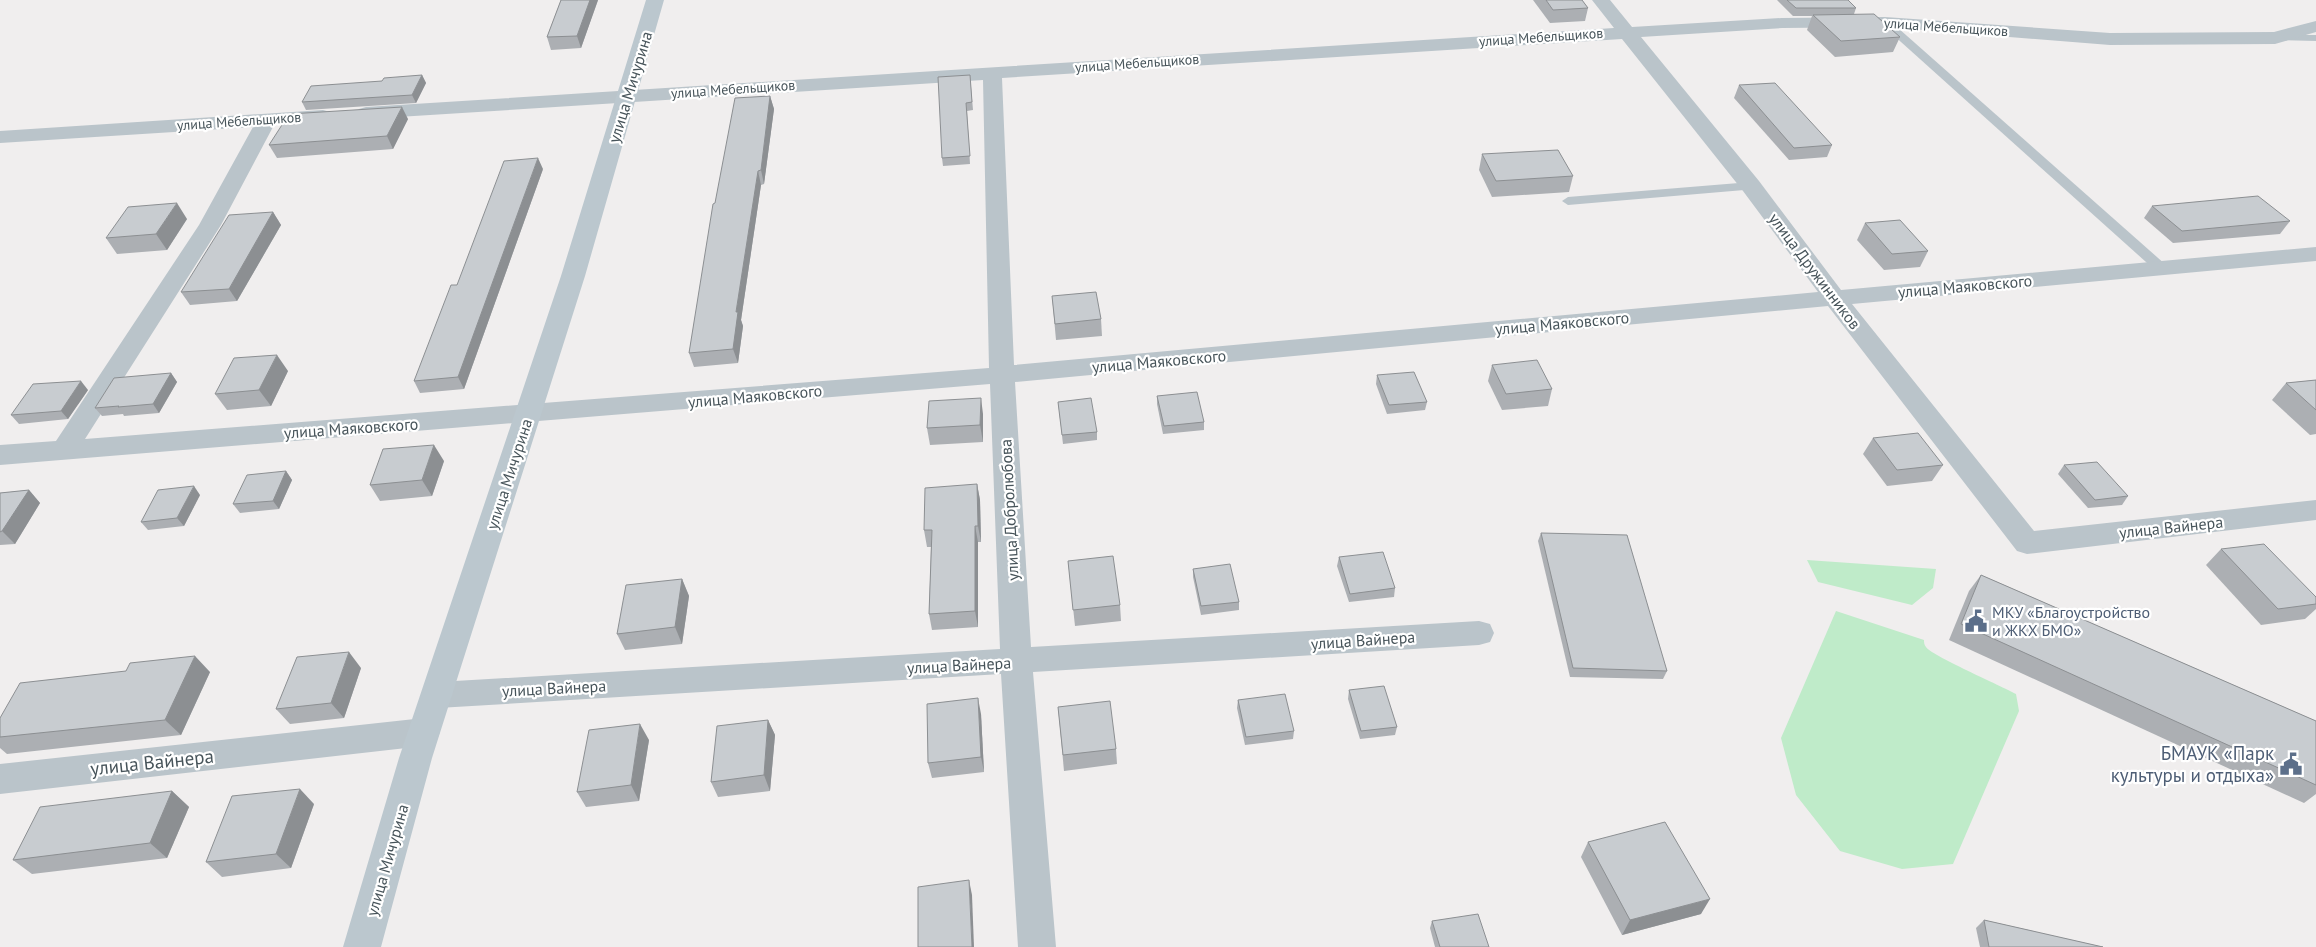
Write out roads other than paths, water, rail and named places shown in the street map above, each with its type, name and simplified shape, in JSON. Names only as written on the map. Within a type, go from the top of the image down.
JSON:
[{"type":"street","name":"улица Мичурина","points":[[362,947],[424,732],[438,695],[528,414],[628,95],[655,0]]},
{"type":"street","name":"улица Дружинников","points":[[1601,0],[1751,186],[1834,298],[2027,543]]},
{"type":"street","name":"улица Мебельщиков","points":[[0,137],[1782,22],[1885,22],[2110,39],[2275,38],[2316,26]]},
{"type":"street","name":"улица Добролюбова","points":[[992,72],[1002,375],[1016,661],[1037,947]]},
{"type":"street","points":[[63,451],[210,225],[267,120]]},
{"type":"street","name":"улица Маяковского","points":[[0,456],[1002,375],[2316,254]]},
{"type":"street","name":"улица Вайнера","points":[[2027,543],[2316,510]]},
{"type":"street","name":"улица Вайнера","points":[[438,695],[1479,633]]},
{"type":"street","name":"улица Вайнера","points":[[0,779],[424,732]]},
{"type":"lane","points":[[1885,22],[2161,268]]},
{"type":"lane","points":[[2275,38],[2316,38]]},
{"type":"lane","points":[[1568,200],[1751,186]]},
{"type":"place","name":"МКУ «Благоустройство и ЖКХ БМО»","points":[[1976,621]]},
{"type":"place","name":"БМАУК «Парк культуры и отдыха»","points":[[2291,764]]}]
